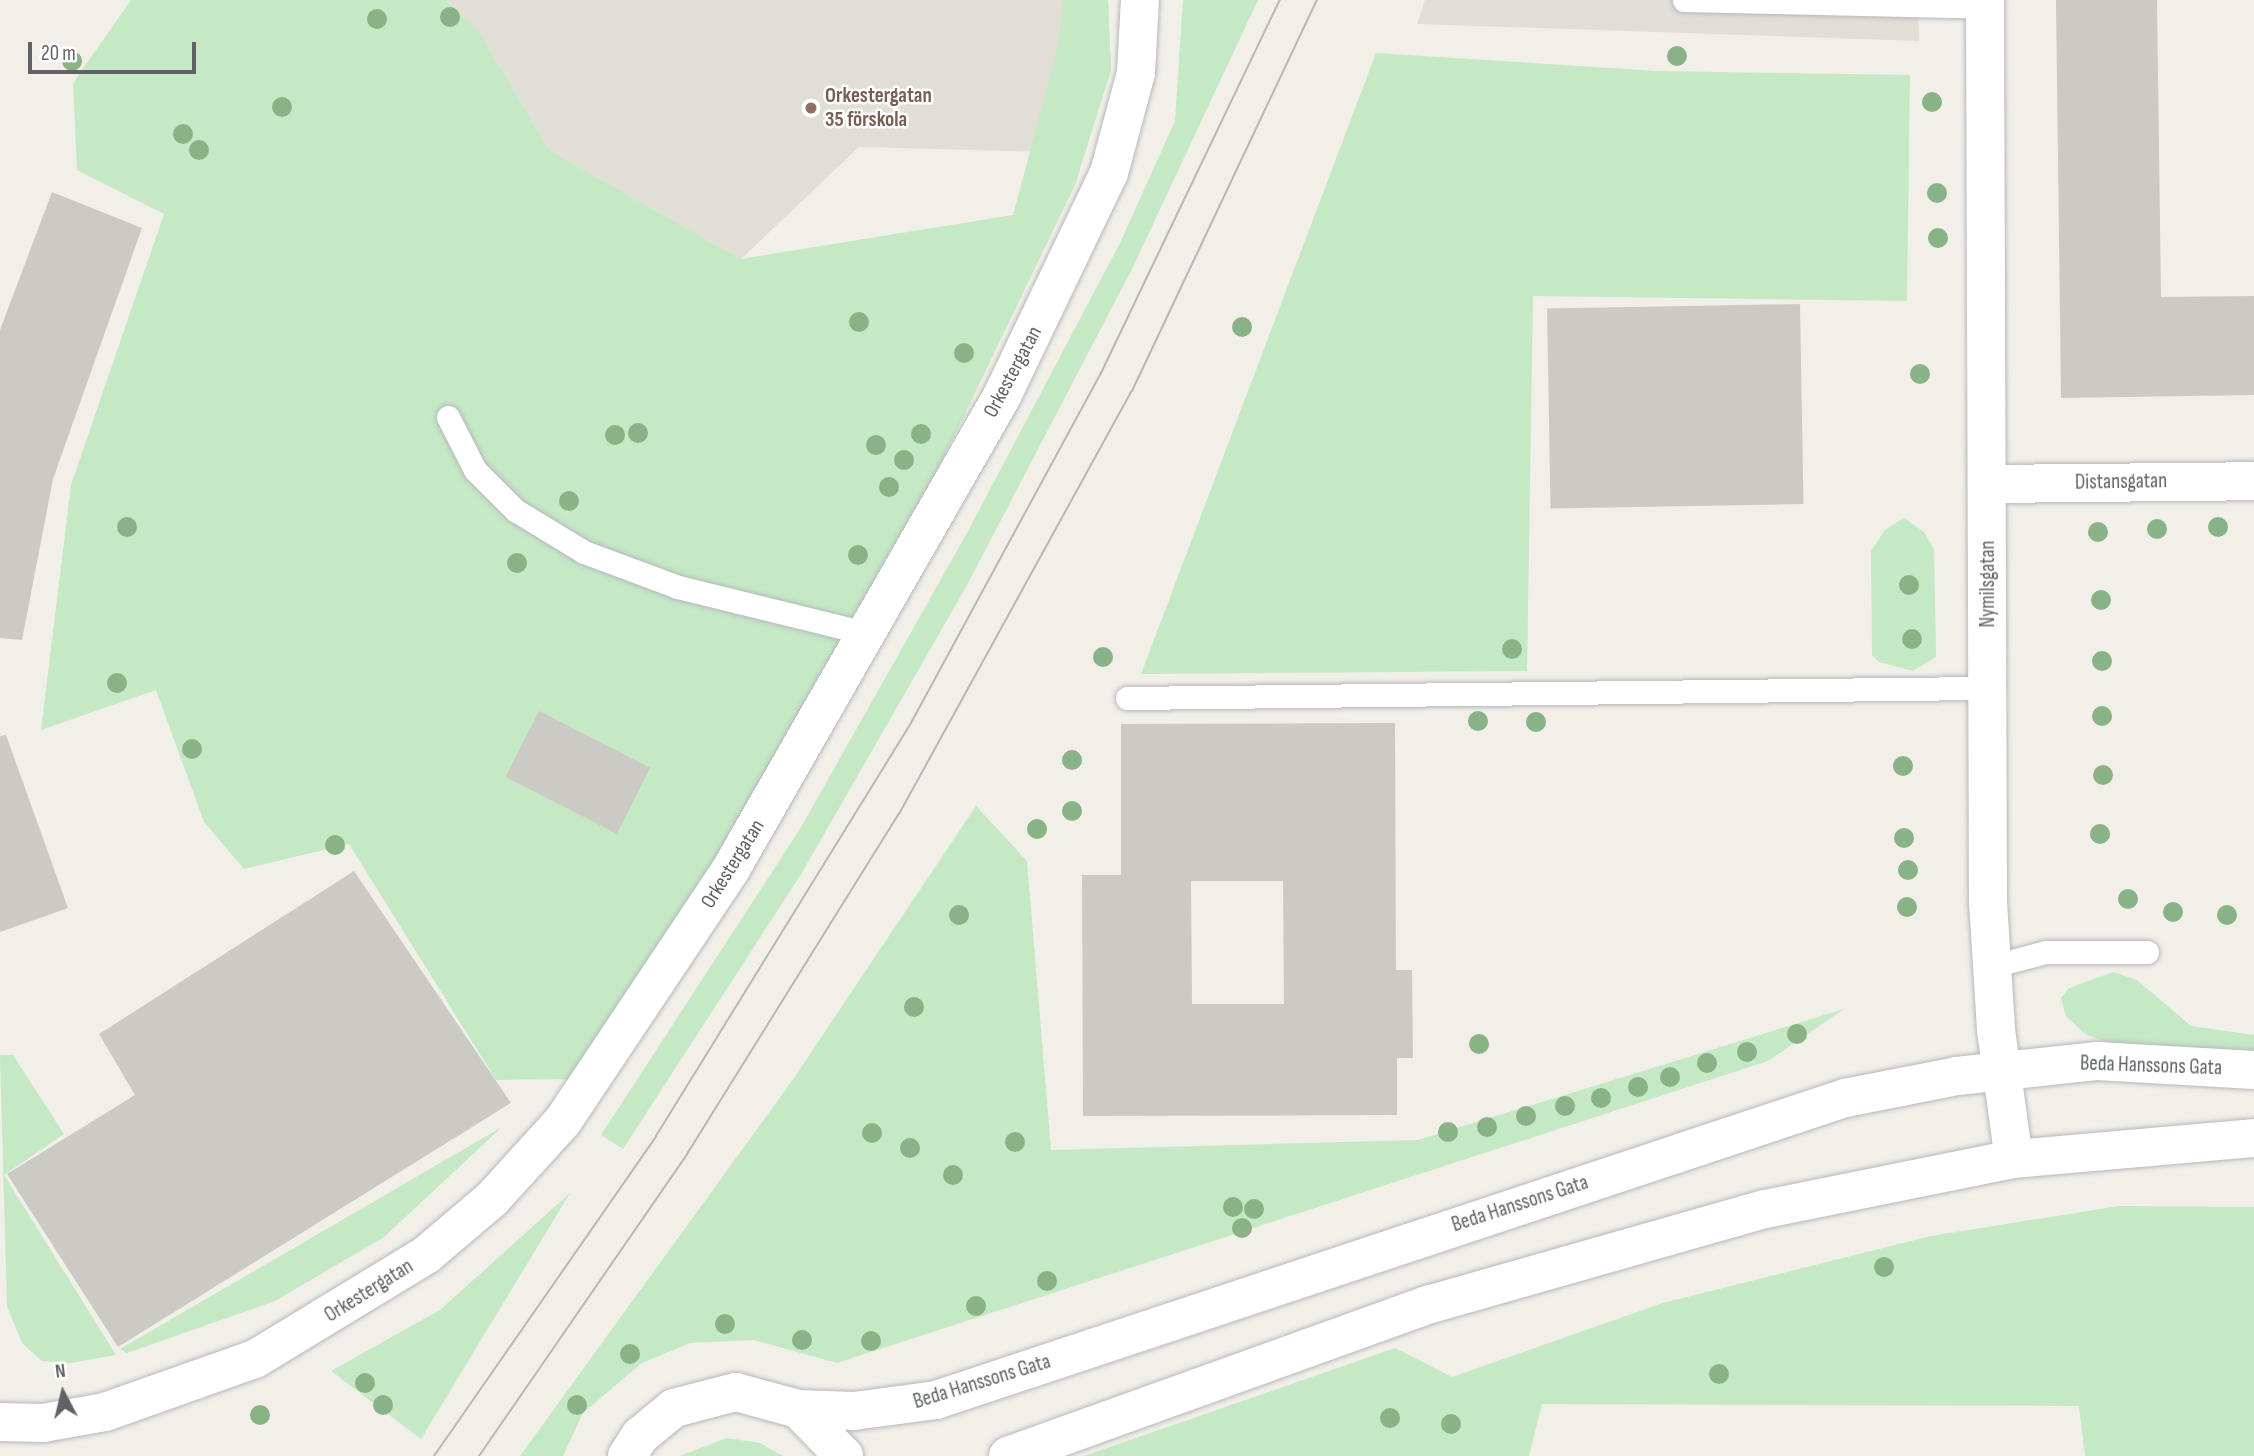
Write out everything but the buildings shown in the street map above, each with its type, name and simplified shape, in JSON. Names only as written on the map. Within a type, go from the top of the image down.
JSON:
[{"type":"street","name":"Orkestergatan","points":[[0,1422],[43,1423],[105,1412],[255,1359],[426,1255],[492,1199],[563,1121],[615,1049],[731,869],[869,634],[1002,396],[1092,216],[1126,123],[1136,73],[1140,0]]},
{"type":"street","name":"Nymilsgatan","points":[[1985,4],[1987,688],[1993,966],[2001,1071],[2014,1159]]},
{"type":"street","name":"Distansgatan","points":[[1988,484],[2254,481]]},
{"type":"street","name":"Beda Hanssons Gata","points":[[627,1456],[656,1421],[693,1399],[736,1392],[798,1409],[864,1410],[936,1400],[1845,1098],[2001,1071],[2098,1060],[2254,1070]]},
{"type":"street","points":[[1008,1456],[1469,1293],[1765,1209],[2014,1159],[2254,1138]]},
{"type":"street","points":[[798,1409],[844,1456]]},
{"type":"lane","name":"Nymilsgatan","points":[[1684,0],[1985,4]]},
{"type":"lane","points":[[448,417],[475,470],[515,510],[584,552],[678,587],[869,634]]},
{"type":"lane","points":[[1127,698],[1987,688]]},
{"type":"lane","points":[[1993,966],[2046,952],[2147,952]]},
{"type":"shaded area","name":"Orkestergatan 35 förskola","points":[[446,0],[1108,0],[1111,70],[1085,153],[859,147],[741,259],[549,150],[481,35]]},
{"type":"shaded area","points":[[1425,0],[1918,0],[1919,41],[1417,24]]},
{"type":"green space","points":[[131,0],[446,0],[481,35],[549,150],[741,259],[1013,215],[1058,46],[1064,0],[1108,0],[1111,70],[1075,185],[936,474],[668,942],[574,1079],[496,1080],[349,844],[244,869],[204,822],[156,690],[41,730],[71,485],[164,214],[77,170],[73,83]]},
{"type":"green space","points":[[1183,0],[1258,0],[1132,269],[966,587],[800,876],[623,1149],[601,1135],[800,829],[967,533],[1120,243],[1175,121]]},
{"type":"green space","points":[[1376,53],[1657,71],[1910,75],[1907,301],[1533,296],[1527,671],[1141,674]]},
{"type":"green space","points":[[1904,518],[1924,532],[1934,549],[1936,657],[1913,671],[1879,662],[1872,655],[1871,551],[1885,530]]},
{"type":"green space","points":[[976,806],[1027,861],[1051,1150],[1418,1140],[1844,1009],[1768,1061],[837,1363],[754,1340],[690,1343],[642,1363],[583,1413],[563,1456],[520,1456],[794,1078]]},
{"type":"green space","points":[[2113,972],[2137,980],[2191,1026],[2254,1035],[2254,1056],[2111,1043],[2085,1034],[2066,1016],[2061,998],[2069,988]]},
{"type":"green space","points":[[0,1055],[13,1055],[64,1134],[4,1175],[116,1355],[70,1363],[42,1361],[22,1343],[7,1306]]},
{"type":"green space","points":[[502,1127],[384,1237],[275,1301],[127,1353],[120,1349]]},
{"type":"green space","points":[[570,1193],[421,1439],[331,1371],[440,1310]]},
{"type":"green space","points":[[2119,1206],[2254,1207],[2254,1456],[2085,1456],[2079,1406],[1542,1404],[1529,1456],[1084,1456],[1395,1348],[1452,1377],[1663,1303],[1931,1236]]},
{"type":"green space","points":[[727,1438],[760,1443],[783,1456],[680,1456]]},
{"type":"tram line","points":[[434,1456],[656,1136],[912,721],[1101,373],[1280,0]]},
{"type":"tram line","points":[[479,1456],[687,1154],[899,814],[1132,391],[1317,0]]},
{"type":"place","name":"Orkestergatan 35 förskola","points":[[811,108]]}]
